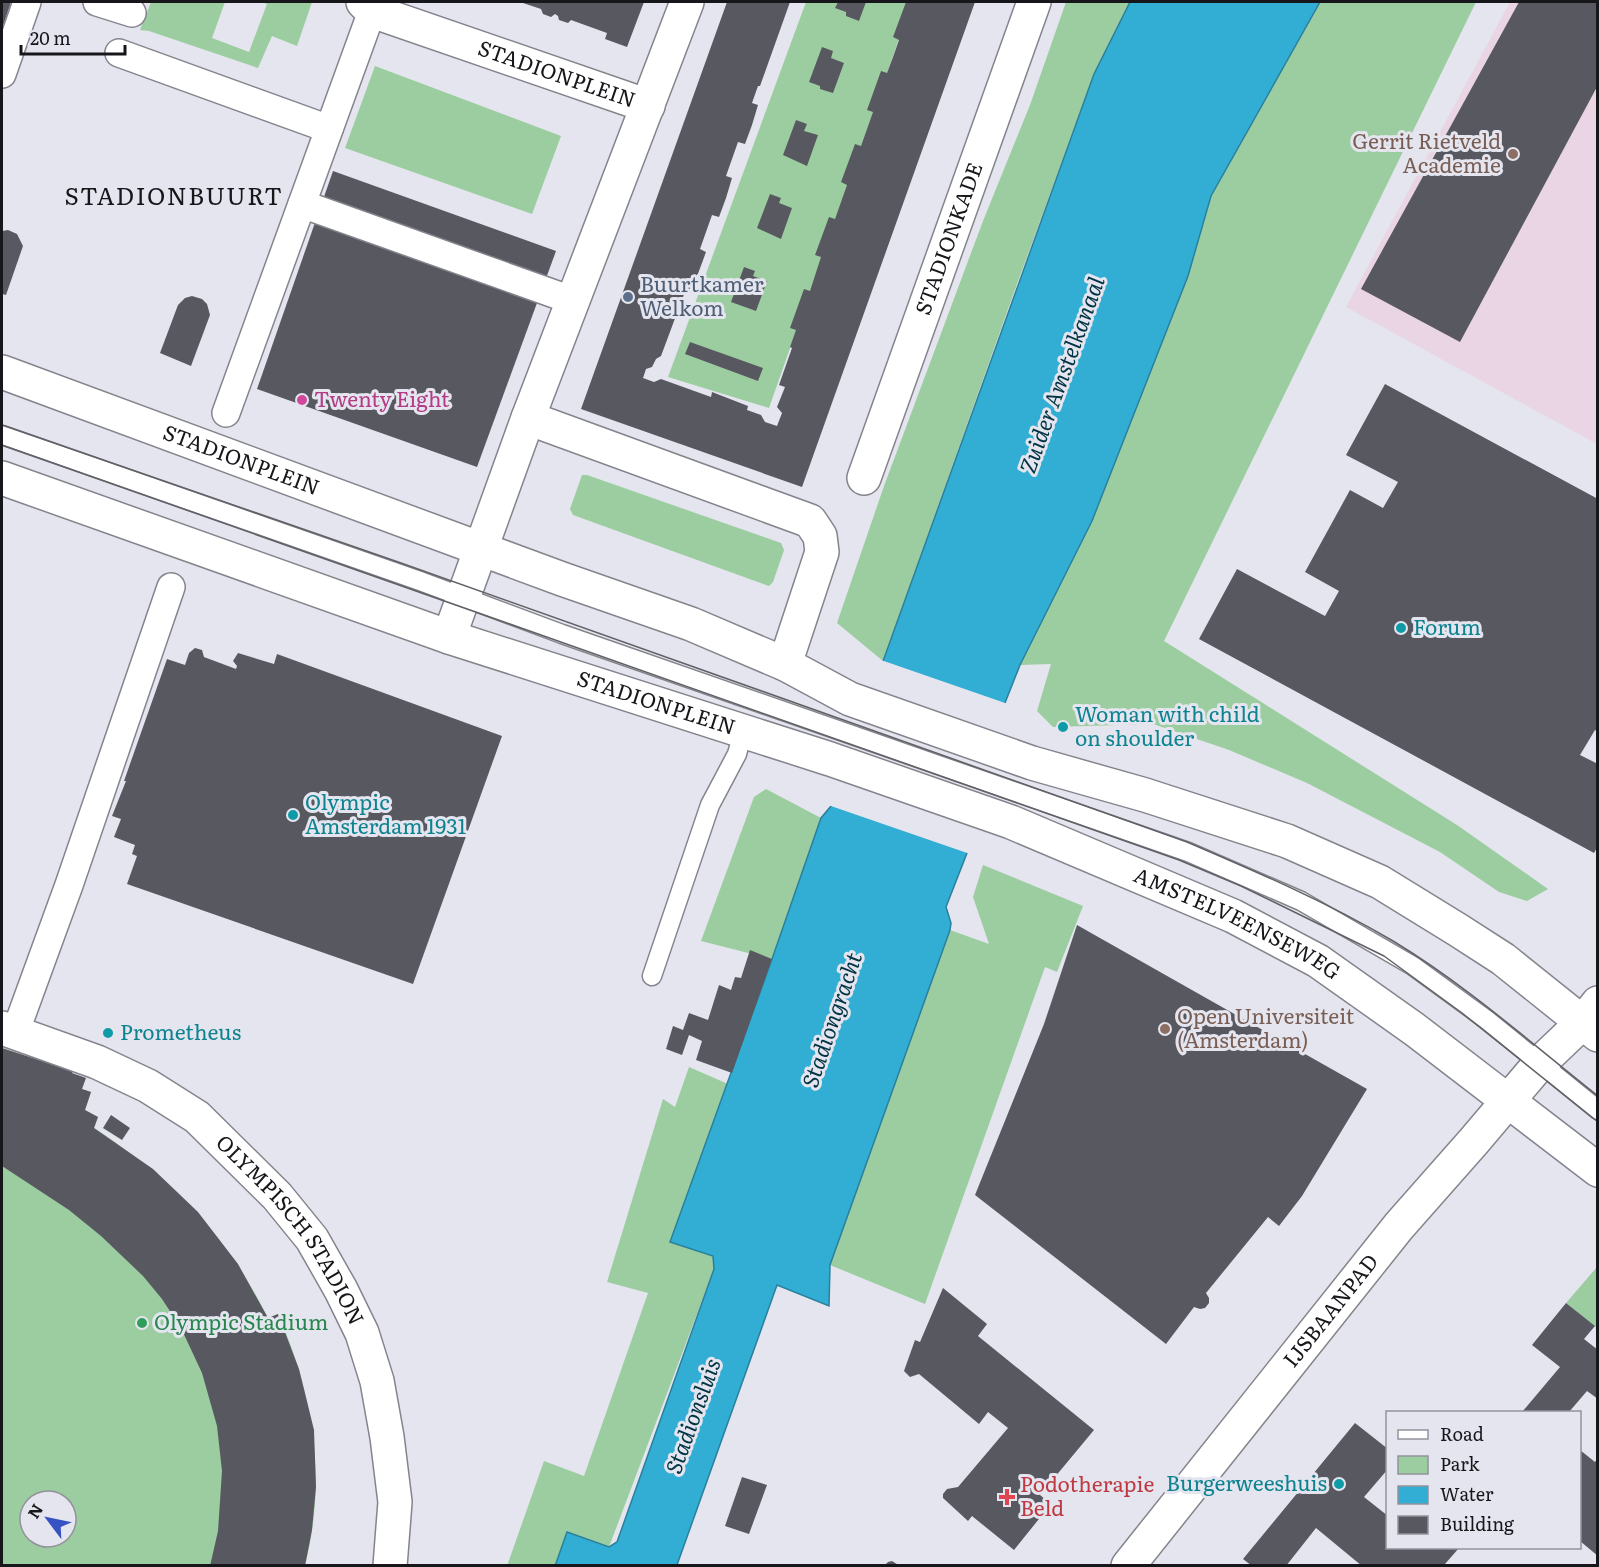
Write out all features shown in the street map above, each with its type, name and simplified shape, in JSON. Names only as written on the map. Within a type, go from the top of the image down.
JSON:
[{"type":"main road","points":[[648,106],[687,2]]},
{"type":"main road","name":"STADIONKADE","points":[[864,478],[1034,2]]},
{"type":"main road","name":"STADIONPLEIN","points":[[368,6],[648,106],[528,418],[449,637]]},
{"type":"main road","name":"STADIONPLEIN","points":[[2,372],[691,624],[785,664],[850,699],[1032,763],[1145,795],[1287,841],[1380,882],[1503,959],[1592,1020]]},
{"type":"main road","points":[[528,418],[810,521],[820,536],[822,552],[785,664]]},
{"type":"main road","name":"STADIONPLEIN","points":[[2,478],[449,637],[743,732],[835,745]]},
{"type":"main road","name":"AMSTELVEENSEWEG","points":[[835,745],[1016,808],[1318,961],[1414,1029],[1598,1170]]},
{"type":"main road","name":"IJSBAANPAD","points":[[1128,1566],[1399,1226],[1541,1062],[1592,1020]]},
{"type":"main road","name":"OLYMPISCH STADION","points":[[8,1030],[97,1062],[148,1086],[197,1117],[277,1196],[312,1239],[341,1290],[362,1334],[376,1381],[387,1437],[395,1502],[390,1566]]},
{"type":"street","points":[[2,74],[27,2]]},
{"type":"street","points":[[97,2],[132,13]]},
{"type":"street","name":"STADIONPLEIN","points":[[226,413],[329,129],[368,6]]},
{"type":"street","points":[[119,53],[329,129]]},
{"type":"street","points":[[302,204],[574,301]]},
{"type":"street","points":[[8,1030],[73,874],[171,587]]},
{"type":"lane","name":"STADIONPLEIN","points":[[2,435],[463,597],[562,634],[835,745]]},
{"type":"lane","points":[[652,976],[710,805],[736,754],[743,732]]},
{"type":"lane","name":"AMSTELVEENSEWEG","points":[[1016,808],[1188,852],[1301,901],[1413,966],[1541,1062],[1598,1110]]},
{"type":"shaded area","name":"Gerrit Rietveld Academie","points":[[1510,2],[1597,2],[1597,444],[1346,307]]},
{"type":"green space","points":[[151,2],[225,2],[212,38],[249,52],[267,4],[261,2],[312,2],[297,46],[272,36],[258,68],[149,31],[140,30]]},
{"type":"green space","points":[[806,2],[912,2],[769,408],[668,377]]},
{"type":"green space","points":[[1066,2],[1130,2],[1094,74],[883,661],[837,623],[884,486],[983,221],[1030,105]]},
{"type":"green space","points":[[1320,2],[1476,2],[1164,641],[1457,825],[1548,889],[1527,901],[1499,892],[1440,852],[1307,783],[1229,750],[1153,724],[1053,727],[1037,711],[1051,664],[1020,665],[1092,521],[1188,276],[1211,196]]},
{"type":"green space","points":[[375,66],[561,136],[532,214],[345,148]]},
{"type":"green space","points":[[582,475],[781,543],[784,550],[773,582],[769,586],[573,515],[570,509]]},
{"type":"green space","points":[[766,789],[821,818],[772,959],[701,941],[754,797]]},
{"type":"green space","points":[[983,865],[1083,906],[1057,972],[1045,967],[925,1304],[830,1265],[950,930],[989,944],[973,897]]},
{"type":"green space","points":[[689,1067],[728,1084],[670,1242],[713,1256],[714,1269],[609,1547],[567,1532],[555,1565],[507,1566],[544,1461],[584,1476],[648,1293],[607,1282],[663,1099],[675,1107]]},
{"type":"green space","name":"Olympic Stadium","points":[[2,1075],[71,1099],[76,1087],[91,1092],[85,1110],[98,1117],[94,1128],[148,1167],[195,1211],[234,1260],[268,1318],[278,1314],[300,1376],[313,1438],[316,1469],[315,1501],[312,1533],[305,1565],[2,1566]]},
{"type":"green space","points":[[1597,1267],[1597,1328],[1566,1303]]},
{"type":"water","points":[[1130,2],[1320,2],[1211,196],[1188,276],[1092,521],[1020,665],[1005,703],[970,810],[967,853],[946,907],[951,923],[950,930],[830,1265],[829,1306],[777,1285],[677,1565],[555,1566],[567,1532],[609,1547],[617,1542],[714,1269],[713,1256],[670,1242],[821,818],[831,806],[1094,74]]},
{"type":"pier","points":[[881,660],[1008,704],[973,810],[970,854],[828,805]]},
{"type":"building","points":[[2,2],[11,2],[2,29]]},
{"type":"building","points":[[520,2],[644,2],[627,47],[605,39],[607,33],[571,20],[568,23],[559,20],[555,14],[551,17],[543,14],[541,9]]},
{"type":"building","points":[[727,2],[790,2],[752,103],[758,105],[752,125],[745,144],[738,142],[726,176],[732,178],[726,198],[719,217],[712,215],[700,249],[706,252],[692,290],[686,289],[661,356],[656,359],[652,367],[646,369],[643,378],[654,382],[661,379],[711,397],[712,392],[748,406],[747,410],[761,415],[765,422],[777,426],[782,413],[777,407],[785,387],[779,385],[796,330],[790,328],[804,289],[810,291],[821,257],[815,255],[829,217],[835,219],[847,185],[841,182],[855,144],[861,146],[873,112],[867,110],[881,71],[887,73],[893,57],[899,40],[893,37],[906,2],[975,2],[802,487],[581,409]]},
{"type":"building","points":[[838,2],[866,2],[859,21],[835,8]]},
{"type":"building","points":[[1519,2],[1598,2],[1598,85],[1460,342],[1361,289]]},
{"type":"building","points":[[822,47],[833,51],[831,58],[844,63],[833,93],[809,82]]},
{"type":"building","points":[[796,120],[807,124],[804,131],[818,135],[807,166],[783,155]]},
{"type":"building","points":[[333,171],[556,251],[477,467],[257,389]]},
{"type":"building","points":[[770,194],[781,198],[779,203],[792,208],[781,239],[757,228]]},
{"type":"building","points":[[8,230],[17,234],[23,246],[6,295],[2,294],[2,231]]},
{"type":"building","points":[[744,267],[755,271],[753,276],[767,281],[756,311],[731,302]]},
{"type":"building","points":[[192,296],[202,299],[207,304],[210,315],[191,366],[160,353],[178,305],[185,298]]},
{"type":"building","points":[[690,342],[763,368],[758,381],[685,354]]},
{"type":"building","name":"Forum","points":[[1385,384],[1598,499],[1598,732],[1595,730],[1580,755],[1598,764],[1598,846],[1594,853],[1199,639],[1237,569],[1325,616],[1339,591],[1305,572],[1350,490],[1383,508],[1398,482],[1346,455]]},
{"type":"building","name":"Olympic Amsterdam 1931","points":[[195,648],[202,650],[204,657],[236,669],[237,666],[233,661],[238,653],[274,664],[277,654],[502,736],[413,984],[127,884],[137,856],[132,854],[135,845],[114,837],[121,819],[112,816],[167,659],[185,665],[189,653]]},
{"type":"building","points":[[1077,925],[1367,1089],[1302,1196],[1279,1226],[1268,1217],[1206,1293],[1209,1303],[1205,1308],[1194,1307],[1166,1344],[975,1195],[1044,1024]]},
{"type":"building","points":[[750,950],[772,959],[732,1073],[696,1060],[702,1041],[689,1035],[682,1055],[666,1049],[673,1026],[683,1030],[689,1013],[708,1020],[719,985],[731,990],[735,977],[741,978]]},
{"type":"building","points":[[2,1048],[73,1071],[72,1073],[86,1078],[82,1089],[91,1092],[85,1110],[98,1117],[94,1128],[153,1169],[198,1212],[238,1264],[268,1318],[278,1314],[299,1369],[314,1430],[316,1487],[312,1530],[305,1566],[210,1566],[218,1531],[222,1471],[217,1426],[202,1373],[181,1328],[143,1276],[101,1236],[69,1210],[2,1166]]},
{"type":"building","points":[[111,1115],[130,1128],[122,1140],[103,1128]]},
{"type":"building","points":[[943,1288],[987,1324],[978,1336],[1094,1430],[1040,1495],[1051,1504],[1014,1550],[972,1516],[968,1521],[943,1498],[947,1489],[958,1487],[1008,1428],[988,1412],[979,1424],[919,1374],[910,1377],[904,1371],[915,1340],[920,1342]]},
{"type":"building","points":[[1566,1303],[1595,1326],[1584,1339],[1598,1350],[1598,1399],[1587,1391],[1570,1411],[1523,1411],[1560,1367],[1532,1345]]},
{"type":"building","name":"Burgerweeshuis","points":[[1355,1423],[1386,1447],[1386,1471],[1364,1497],[1386,1514],[1386,1549],[1458,1549],[1445,1564],[1447,1566],[1362,1566],[1316,1528],[1286,1566],[1252,1566],[1243,1559]]},
{"type":"building","points":[[1581,1451],[1595,1462],[1598,1458],[1598,1556],[1581,1542]]},
{"type":"building","points":[[742,1477],[767,1485],[749,1534],[725,1526]]},
{"type":"building","points":[[892,1561],[900,1566],[884,1566],[888,1562]]},
{"type":"tram line","points":[[2,425],[401,563],[1187,842],[1317,900],[1393,941],[1472,995],[1598,1096]]},
{"type":"tram line","points":[[2,445],[1179,860],[1241,886],[1384,956],[1462,1013],[1598,1122]]},
{"type":"place","name":"Gerrit Rietveld Academie","points":[[1513,154]]},
{"type":"place","name":"Buurtkamer Welkom","points":[[628,297]]},
{"type":"place","name":"Twenty Eight","points":[[302,400]]},
{"type":"place","name":"Forum","points":[[1401,628]]},
{"type":"place","name":"Woman with child on shoulder","points":[[1063,727]]},
{"type":"place","name":"Olympic Amsterdam 1931","points":[[293,815]]},
{"type":"place","name":"Open Universiteit (Amsterdam)","points":[[1165,1029]]},
{"type":"place","name":"Prometheus","points":[[108,1033]]},
{"type":"place","name":"Olympic Stadium","points":[[142,1323]]},
{"type":"place","name":"Burgerweeshuis","points":[[1339,1484]]},
{"type":"place","name":"Podotherapie Beld","points":[[1007,1497]]},
{"type":"district","name":"STADIONBUURT","points":[[174,197]]},
{"type":"water label","name":"Zuider Amstelkanaal","points":[[1062,375]]},
{"type":"water label","name":"Stadiongracht","points":[[832,1020]]},
{"type":"water label","name":"Stadionsluis","points":[[693,1416]]}]
